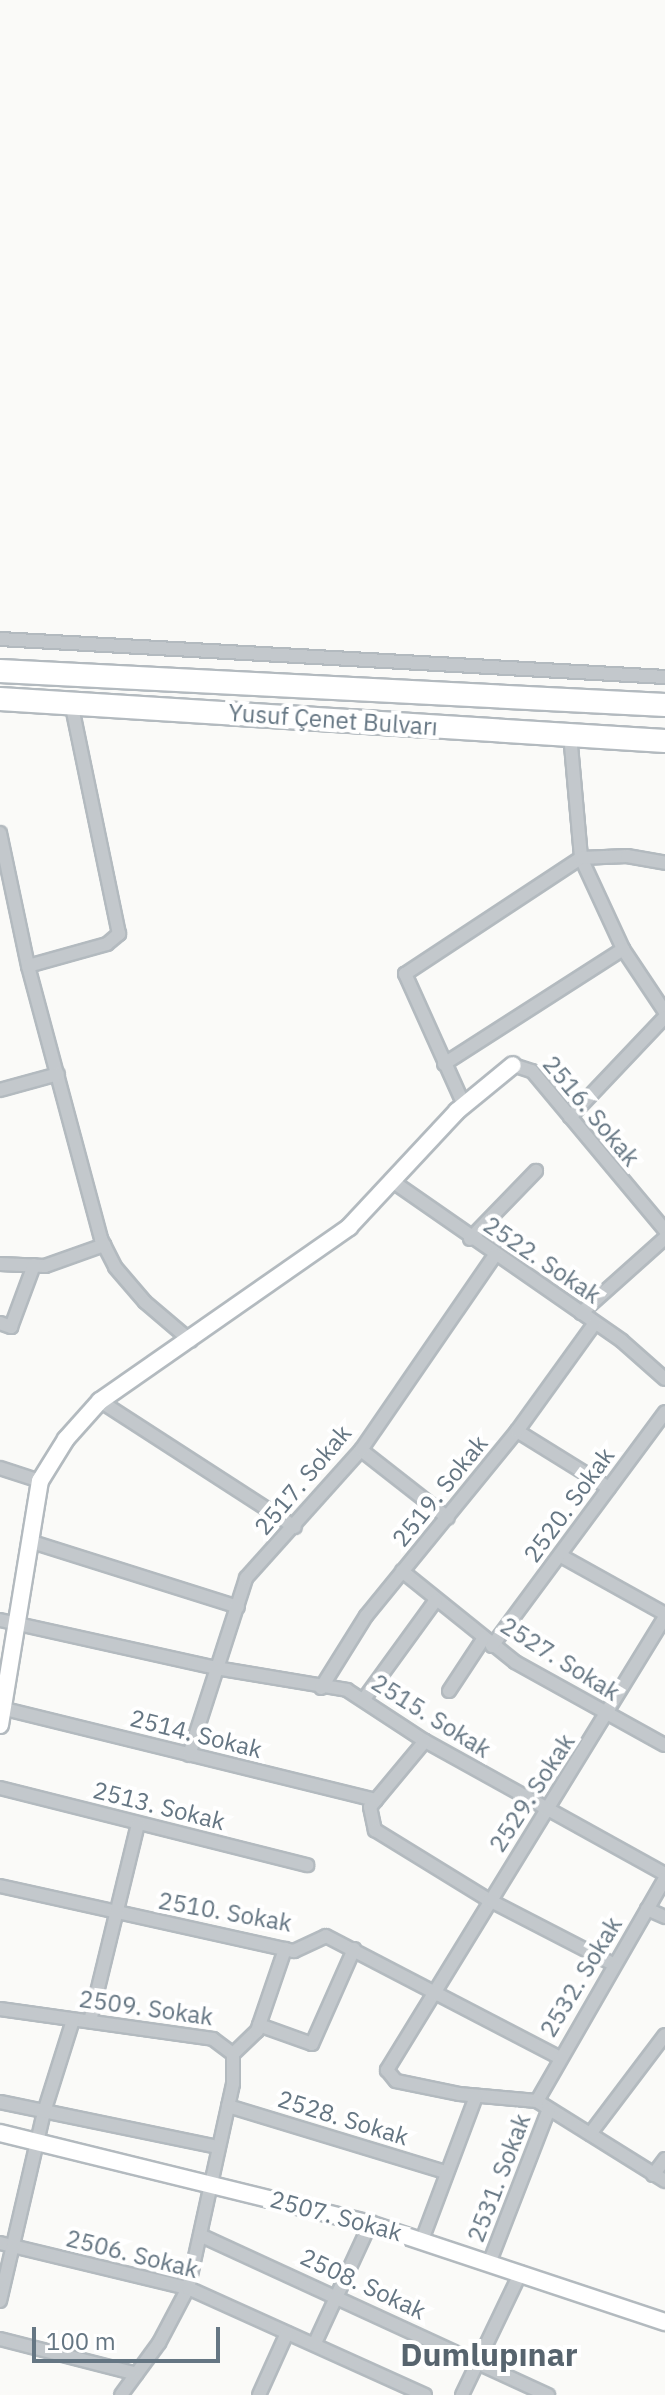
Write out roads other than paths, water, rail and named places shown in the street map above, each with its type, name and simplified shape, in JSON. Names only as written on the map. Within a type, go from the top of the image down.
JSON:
[{"type":"highway","name":"Yusuf Çenet Bulvarı","points":[[0,671],[665,705]]},
{"type":"highway","name":"Yusuf Çenet Bulvarı","points":[[0,699],[665,741]]},
{"type":"street","points":[[0,639],[665,677]]},
{"type":"street","points":[[28,966],[107,944],[119,934],[71,703]]},
{"type":"street","points":[[570,734],[581,858],[623,949],[665,1014],[570,1117]]},
{"type":"street","points":[[0,833],[4,866],[28,966],[104,1245],[145,1302],[191,1341]]},
{"type":"street","points":[[464,1105],[405,974],[581,858],[627,856],[665,863]]},
{"type":"street","points":[[444,1064],[623,949]]},
{"type":"street","points":[[3,1717],[6,1621],[29,1541],[40,1481],[52,1457],[100,1401],[191,1341],[349,1227],[464,1105],[513,1065]]},
{"type":"street","name":"2516. Sokak","points":[[513,1065],[525,1065],[665,1230]]},
{"type":"street","points":[[0,1090],[58,1074]]},
{"type":"street","points":[[470,1239],[536,1171]]},
{"type":"street","name":"2522. Sokak","points":[[392,1181],[470,1239],[595,1323],[665,1379]]},
{"type":"street","points":[[581,1313],[665,1238]]},
{"type":"street","points":[[0,1264],[34,1265],[69,1261],[104,1245]]},
{"type":"street","name":"2517. Sokak","points":[[189,1755],[246,1578],[361,1450],[495,1255]]},
{"type":"street","points":[[0,1323],[11,1327],[34,1265]]},
{"type":"street","name":"2519. Sokak","points":[[321,1688],[342,1649],[517,1431],[595,1323]]},
{"type":"street","points":[[100,1401],[295,1527]]},
{"type":"street","name":"2520. Sokak","points":[[449,1691],[561,1556],[665,1412]]},
{"type":"street","points":[[517,1431],[609,1488]]},
{"type":"street","points":[[361,1450],[448,1518]]},
{"type":"street","points":[[0,1468],[40,1481]]},
{"type":"street","points":[[29,1541],[238,1607]]},
{"type":"street","points":[[561,1556],[665,1616]]},
{"type":"street","name":"2527. Sokak","points":[[402,1571],[488,1642],[665,1745]]},
{"type":"street","points":[[364,1699],[436,1600]]},
{"type":"street","name":"2529. Sokak","points":[[476,2096],[396,2081],[387,2070],[489,1900],[609,1715],[665,1616]]},
{"type":"street","name":"2515. Sokak","points":[[6,1621],[216,1668],[296,1678],[321,1688],[347,1690],[425,1741],[665,1876]]},
{"type":"street","name":"2514. Sokak","points":[[3,1717],[189,1755],[376,1800]]},
{"type":"street","points":[[425,1741],[376,1800],[369,1815],[375,1830],[489,1900],[613,1964]]},
{"type":"street","name":"2513. Sokak","points":[[0,1788],[307,1865]]},
{"type":"street","points":[[90,2021],[138,1824]]},
{"type":"street","name":"2532. Sokak","points":[[537,2101],[558,2057],[665,1876]]},
{"type":"street","name":"2510. Sokak","points":[[0,1886],[115,1914],[294,1951],[326,1936],[558,2057]]},
{"type":"street","points":[[647,1909],[665,1917]]},
{"type":"street","points":[[233,2054],[259,2025],[285,1949]]},
{"type":"street","points":[[259,2025],[312,2044],[354,1949]]},
{"type":"street","name":"2509. Sokak","points":[[0,2009],[213,2039],[233,2054],[228,2106],[202,2236],[188,2288],[137,2374],[121,2395]]},
{"type":"street","points":[[0,2301],[15,2248],[44,2112],[73,2020]]},
{"type":"street","points":[[590,2134],[665,2035]]},
{"type":"street","points":[[422,2240],[476,2096],[537,2101],[665,2181]]},
{"type":"street","points":[[0,2102],[218,2147]]},
{"type":"street","name":"2528. Sokak","points":[[228,2106],[445,2172]]},
{"type":"street","name":"2531. Sokak","points":[[490,2261],[549,2109]]},
{"type":"street","name":"2507. Sokak","points":[[0,2133],[370,2224],[490,2261],[665,2322]]},
{"type":"street","points":[[653,2175],[665,2159]]},
{"type":"street","points":[[315,2343],[370,2224]]},
{"type":"street","name":"2508. Sokak","points":[[202,2236],[548,2395]]},
{"type":"street","name":"2506. Sokak","points":[[0,2243],[188,2288],[425,2395]]},
{"type":"street","points":[[462,2395],[521,2272]]},
{"type":"street","points":[[259,2395],[287,2333]]},
{"type":"street","points":[[0,2339],[137,2374]]},
{"type":"district","name":"Dumlupınar","points":[[489,2354]]}]
